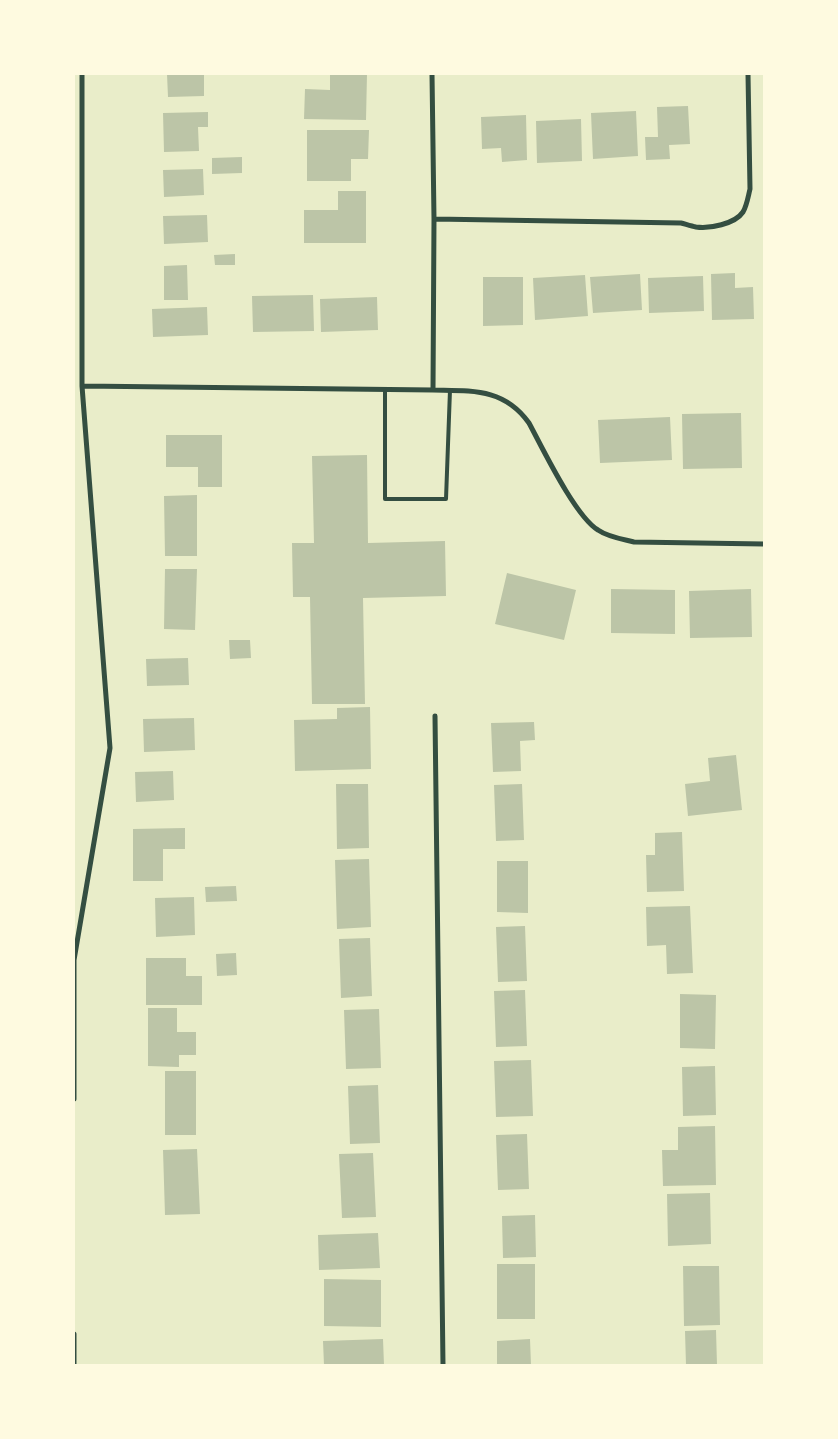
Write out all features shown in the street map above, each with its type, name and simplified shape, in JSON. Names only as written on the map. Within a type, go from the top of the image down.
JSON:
[{"type":"street","points":[[74,1099],[74,960],[110,748],[82,386],[82,74]]},
{"type":"street","points":[[432,74],[434,219],[433,390]]},
{"type":"street","points":[[434,219],[680,223],[696,227],[712,227],[736,219],[742,214],[750,189],[748,74]]},
{"type":"street","points":[[82,386],[450,390],[490,394],[508,402],[521,412],[573,501],[584,518],[597,530],[615,538],[634,542],[764,544]]},
{"type":"street","points":[[435,716],[444,1365]]},
{"type":"street","points":[[74,1334],[74,1365]]},
{"type":"lane","points":[[385,389],[385,499],[446,499],[450,390]]},
{"type":"building","points":[[167,74],[204,74],[204,96],[168,97]]},
{"type":"building","points":[[330,74],[367,74],[366,120],[304,119],[305,89],[330,90]]},
{"type":"building","points":[[688,106],[690,144],[669,145],[670,159],[646,160],[645,137],[658,137],[657,107]]},
{"type":"building","points":[[636,111],[638,156],[593,159],[591,113]]},
{"type":"building","points":[[208,112],[208,127],[198,127],[199,151],[164,152],[163,113]]},
{"type":"building","points":[[526,115],[527,160],[502,162],[501,148],[482,149],[481,117]]},
{"type":"building","points":[[581,119],[582,161],[537,163],[536,121]]},
{"type":"building","points":[[307,130],[369,130],[368,159],[351,159],[351,181],[307,181]]},
{"type":"building","points":[[242,157],[242,173],[212,174],[212,158]]},
{"type":"building","points":[[203,169],[204,195],[164,197],[163,170]]},
{"type":"building","points":[[338,191],[366,191],[366,243],[304,243],[304,210],[338,210]]},
{"type":"building","points":[[207,215],[208,242],[164,244],[163,216]]},
{"type":"building","points":[[235,254],[235,265],[215,265],[214,255]]},
{"type":"building","points":[[187,265],[188,300],[164,300],[164,266]]},
{"type":"building","points":[[735,273],[735,288],[753,287],[754,319],[712,320],[711,274]]},
{"type":"building","points":[[640,274],[642,310],[593,313],[590,277]]},
{"type":"building","points":[[585,275],[588,316],[535,320],[533,278]]},
{"type":"building","points":[[703,276],[704,311],[649,313],[648,278]]},
{"type":"building","points":[[483,277],[523,277],[523,325],[483,326]]},
{"type":"building","points":[[313,295],[314,331],[253,332],[252,296]]},
{"type":"building","points":[[377,297],[378,330],[321,332],[320,299]]},
{"type":"building","points":[[207,307],[208,335],[153,337],[152,309]]},
{"type":"building","points":[[741,413],[742,468],[683,469],[682,414]]},
{"type":"building","points":[[670,417],[672,460],[600,463],[598,420]]},
{"type":"building","points":[[166,435],[222,435],[222,487],[198,487],[198,467],[166,467]]},
{"type":"building","points":[[367,455],[368,543],[445,541],[446,596],[363,598],[365,704],[312,704],[310,597],[293,597],[292,543],[314,543],[312,456]]},
{"type":"building","points":[[197,495],[197,556],[165,556],[164,496]]},
{"type":"building","points":[[165,569],[197,569],[195,630],[164,629]]},
{"type":"building","points":[[507,573],[576,590],[564,640],[495,624]]},
{"type":"building","points":[[611,589],[675,590],[675,634],[611,633]]},
{"type":"building","points":[[751,589],[752,637],[690,638],[689,591]]},
{"type":"building","points":[[229,640],[250,640],[251,658],[230,659]]},
{"type":"building","points":[[188,658],[189,685],[147,686],[146,659]]},
{"type":"building","points":[[370,707],[371,769],[295,771],[294,720],[337,719],[337,708]]},
{"type":"building","points":[[194,718],[195,750],[144,752],[143,719]]},
{"type":"building","points":[[534,722],[535,740],[520,741],[521,771],[493,772],[491,723]]},
{"type":"building","points":[[736,755],[742,810],[688,816],[685,784],[710,781],[708,758]]},
{"type":"building","points":[[173,771],[174,800],[136,802],[135,772]]},
{"type":"building","points":[[336,784],[368,784],[369,848],[337,849]]},
{"type":"building","points":[[522,784],[524,840],[496,841],[494,785]]},
{"type":"building","points":[[185,828],[185,849],[163,849],[163,881],[133,881],[133,829]]},
{"type":"building","points":[[682,832],[684,891],[647,892],[646,855],[655,855],[655,833]]},
{"type":"building","points":[[369,859],[371,927],[337,929],[335,860]]},
{"type":"building","points":[[497,861],[528,861],[528,913],[497,912]]},
{"type":"building","points":[[236,886],[237,901],[206,902],[205,887]]},
{"type":"building","points":[[194,897],[195,935],[156,937],[155,898]]},
{"type":"building","points":[[690,906],[693,973],[667,974],[666,945],[647,946],[646,907]]},
{"type":"building","points":[[525,926],[527,981],[498,982],[496,927]]},
{"type":"building","points":[[370,938],[372,996],[341,998],[339,939]]},
{"type":"building","points":[[236,953],[237,975],[217,976],[216,954]]},
{"type":"building","points":[[146,958],[186,958],[186,976],[202,976],[202,1005],[146,1005]]},
{"type":"building","points":[[525,990],[527,1046],[496,1047],[494,991]]},
{"type":"building","points":[[680,994],[716,995],[715,1049],[680,1048]]},
{"type":"building","points":[[148,1008],[177,1008],[177,1032],[196,1032],[196,1055],[179,1055],[179,1067],[148,1066]]},
{"type":"building","points":[[379,1009],[381,1068],[346,1069],[344,1010]]},
{"type":"building","points":[[531,1060],[533,1116],[496,1117],[494,1061]]},
{"type":"building","points":[[715,1066],[716,1115],[683,1116],[682,1067]]},
{"type":"building","points":[[165,1071],[196,1071],[196,1135],[165,1135]]},
{"type":"building","points":[[378,1085],[380,1143],[350,1144],[348,1086]]},
{"type":"building","points":[[715,1126],[716,1185],[663,1186],[662,1150],[678,1150],[678,1127]]},
{"type":"building","points":[[527,1134],[529,1189],[498,1190],[496,1135]]},
{"type":"building","points":[[197,1149],[200,1214],[165,1215],[163,1150]]},
{"type":"building","points":[[373,1153],[376,1217],[342,1218],[339,1154]]},
{"type":"building","points":[[710,1193],[711,1244],[668,1246],[667,1194]]},
{"type":"building","points":[[535,1215],[536,1257],[503,1258],[502,1216]]},
{"type":"building","points":[[378,1233],[380,1268],[319,1270],[318,1235]]},
{"type":"building","points":[[497,1264],[535,1264],[535,1319],[497,1319]]},
{"type":"building","points":[[683,1266],[719,1266],[720,1325],[684,1326]]},
{"type":"building","points":[[324,1279],[381,1280],[381,1327],[324,1326]]},
{"type":"building","points":[[716,1330],[717,1365],[686,1365],[685,1331]]},
{"type":"building","points":[[383,1339],[384,1365],[324,1365],[323,1341]]},
{"type":"building","points":[[530,1339],[531,1365],[497,1365],[497,1341]]}]
